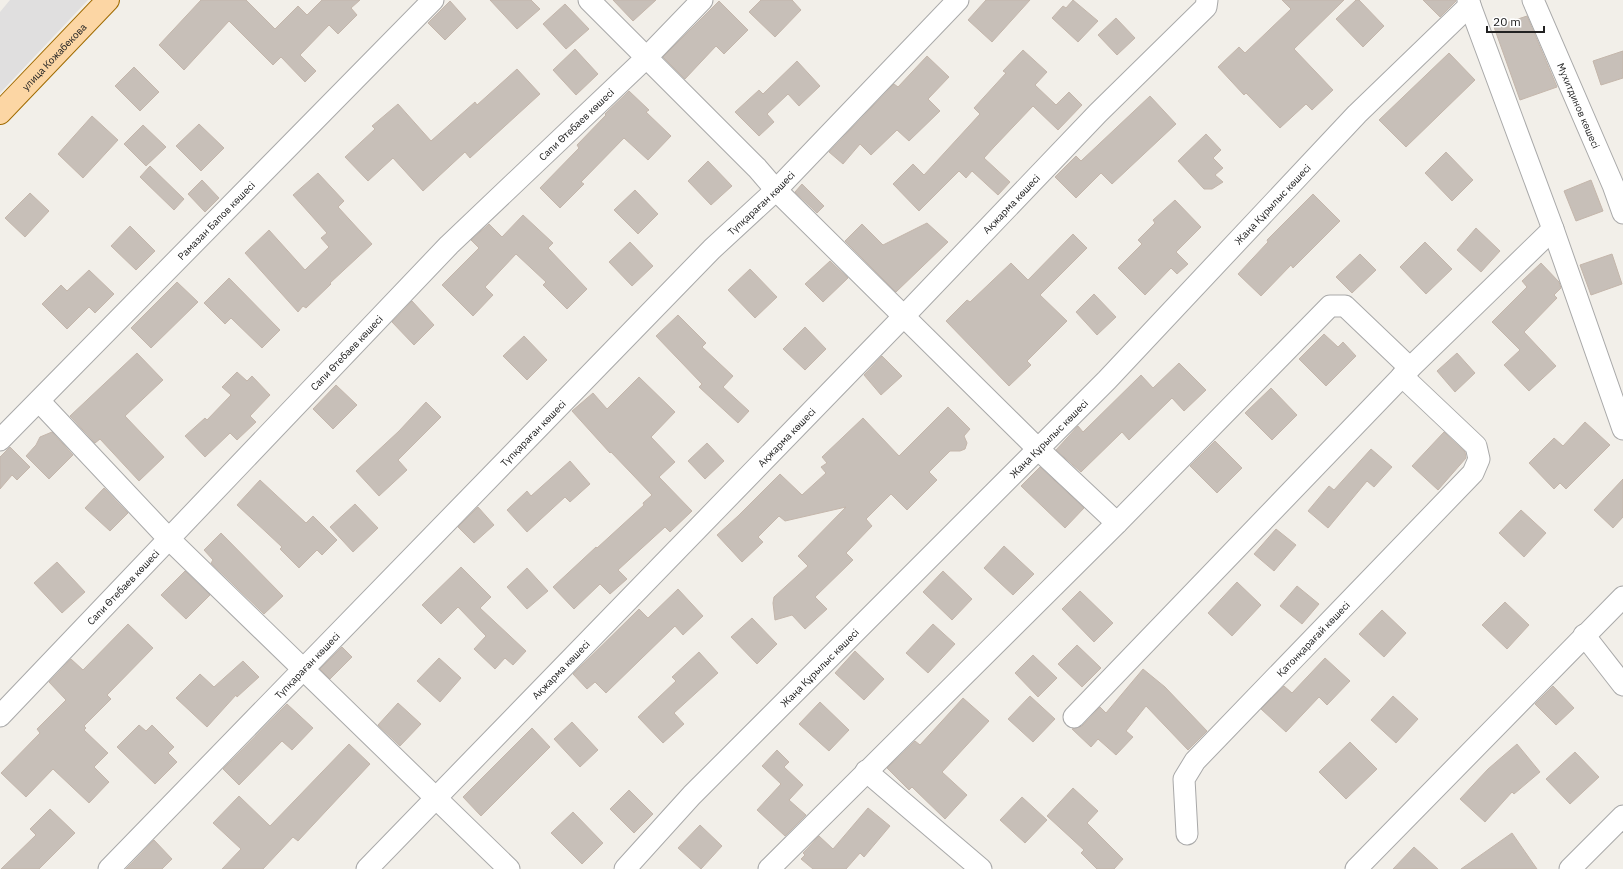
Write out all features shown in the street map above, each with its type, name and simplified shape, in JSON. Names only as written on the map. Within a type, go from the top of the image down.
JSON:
[{"type":"main road","name":"улица Кожабекова","points":[[0,114],[108,0]]},
{"type":"street","name":"Рамазан Бапов көшесі","points":[[0,440],[432,0]]},
{"type":"street","points":[[589,0],[776,190],[1037,448],[1117,523]]},
{"type":"street","name":"Сапи Өтебаев көшесі","points":[[0,716],[168,538],[449,245],[646,58],[702,0]]},
{"type":"street","name":"Түпқараған көшесі","points":[[109,869],[712,249],[776,190],[958,0]]},
{"type":"street","name":"Мухитдинов көшесі","points":[[1533,0],[1613,185],[1623,213]]},
{"type":"street","name":"Ақжарма көшесі","points":[[367,869],[904,316],[1098,113],[1207,3]]},
{"type":"street","points":[[1469,3],[1553,229],[1623,429]]},
{"type":"street","name":"Жаңа Құрылыс көшесі","points":[[625,869],[692,795],[1037,448],[1107,380],[1357,114],[1469,3]]},
{"type":"street","points":[[1074,717],[1406,372],[1553,229]]},
{"type":"street","points":[[774,868],[866,771],[1117,523],[1330,306],[1345,306],[1406,372]]},
{"type":"street","name":"Қатонқарағай көшесі","points":[[1186,834],[1184,779],[1195,761],[1473,473],[1479,459],[1476,446],[1406,372]]},
{"type":"street","points":[[39,401],[168,538],[509,869]]},
{"type":"street","points":[[1356,869],[1584,635],[1623,597]]},
{"type":"street","points":[[1584,635],[1623,685]]},
{"type":"street","points":[[866,771],[981,869]]},
{"type":"street","points":[[1570,869],[1623,816]]},
{"type":"shaded area","points":[[10,0],[88,0],[0,93],[0,12]]},
{"type":"building","points":[[201,0],[246,0],[275,29],[298,6],[307,15],[322,0],[360,0],[351,8],[357,15],[338,34],[329,25],[300,55],[316,71],[305,82],[281,57],[273,65],[229,21],[184,70],[159,45]]},
{"type":"building","points":[[490,0],[531,0],[540,9],[517,29]]},
{"type":"building","points":[[613,0],[656,0],[633,21]]},
{"type":"building","points":[[761,0],[792,0],[801,10],[775,37],[749,12]]},
{"type":"building","points":[[986,0],[1030,0],[992,42],[968,20]]},
{"type":"building","points":[[1073,0],[1098,21],[1078,42],[1052,18],[1063,6],[1066,8]]},
{"type":"building","points":[[1282,0],[1344,0],[1294,49],[1333,90],[1312,110],[1306,104],[1280,128],[1246,93],[1244,95],[1218,67],[1239,47],[1245,53],[1291,9]]},
{"type":"building","points":[[1356,0],[1359,0],[1384,26],[1363,47],[1336,19]]},
{"type":"building","points":[[1423,0],[1456,0],[1456,1],[1440,17]]},
{"type":"building","points":[[450,1],[466,19],[445,40],[428,23]]},
{"type":"building","points":[[719,1],[748,30],[724,54],[716,46],[685,79],[663,57]]},
{"type":"building","points":[[565,4],[589,29],[566,49],[543,24]]},
{"type":"building","points":[[1527,16],[1557,87],[1520,100],[1494,27]]},
{"type":"building","points":[[1116,18],[1135,38],[1117,55],[1098,35]]},
{"type":"building","points":[[575,49],[598,74],[576,95],[553,70]]},
{"type":"building","points":[[1023,50],[1047,72],[1035,85],[1056,105],[1069,92],[1082,105],[1058,130],[1033,106],[994,147],[984,158],[1010,182],[998,195],[972,171],[966,178],[959,171],[919,211],[893,184],[913,164],[924,175],[980,114],[974,108],[1006,73],[1003,71]]},
{"type":"building","points":[[1623,51],[1623,78],[1601,85],[1593,61]]},
{"type":"building","points":[[1449,53],[1475,80],[1406,147],[1379,120]]},
{"type":"building","points":[[927,56],[949,77],[928,99],[940,111],[909,141],[897,130],[871,155],[860,144],[843,164],[829,152],[894,84],[898,87]]},
{"type":"building","points":[[797,61],[820,86],[799,106],[788,94],[767,114],[774,122],[759,136],[735,112],[759,90],[763,94]]},
{"type":"building","points":[[134,67],[159,92],[140,111],[115,86]]},
{"type":"building","points":[[517,69],[540,94],[470,158],[465,152],[423,191],[393,158],[368,181],[345,157],[375,129],[372,126],[398,104],[431,141],[475,102],[477,105]]},
{"type":"building","points":[[629,91],[649,110],[646,112],[671,136],[648,160],[624,138],[581,182],[584,184],[560,208],[540,188],[579,148],[577,145],[606,115],[605,114]]},
{"type":"building","points":[[1150,96],[1176,124],[1112,184],[1101,173],[1076,198],[1055,177],[1076,156],[1081,161]]},
{"type":"building","points":[[92,116],[118,140],[83,178],[58,154]]},
{"type":"building","points":[[199,124],[224,148],[201,171],[176,146]]},
{"type":"building","points":[[143,125],[166,147],[146,166],[124,144]]},
{"type":"building","points":[[1206,134],[1221,150],[1213,158],[1223,168],[1215,175],[1223,182],[1212,189],[1204,189],[1178,161]]},
{"type":"building","points":[[1446,152],[1473,180],[1452,201],[1425,173]]},
{"type":"building","points":[[708,161],[732,186],[711,205],[688,181]]},
{"type":"building","points":[[150,166],[184,199],[174,210],[140,177]]},
{"type":"building","points":[[318,173],[344,201],[338,207],[372,244],[330,283],[331,284],[306,308],[303,306],[298,312],[245,253],[269,230],[305,270],[329,247],[321,238],[327,233],[293,195]]},
{"type":"building","points":[[202,180],[219,198],[205,212],[188,194]]},
{"type":"building","points":[[1591,180],[1603,211],[1576,221],[1564,191]]},
{"type":"building","points":[[802,184],[824,206],[817,213],[795,192]]},
{"type":"building","points":[[635,190],[658,214],[638,234],[614,210]]},
{"type":"building","points":[[30,193],[49,211],[25,237],[5,218]]},
{"type":"building","points":[[1313,194],[1340,221],[1293,268],[1291,265],[1261,296],[1238,274],[1268,242],[1267,240]]},
{"type":"building","points":[[1175,200],[1201,227],[1176,252],[1188,264],[1177,274],[1171,268],[1145,295],[1118,268],[1142,244],[1138,240],[1155,223],[1153,220]]},
{"type":"building","points":[[523,215],[553,243],[548,248],[587,289],[567,309],[543,285],[546,282],[516,254],[485,287],[493,295],[473,316],[442,285],[479,248],[471,240],[489,224],[502,237]]},
{"type":"building","points":[[927,223],[948,242],[896,292],[845,241],[862,224],[883,245]]},
{"type":"building","points":[[130,226],[155,251],[136,270],[111,246]]},
{"type":"building","points":[[1476,228],[1500,251],[1481,272],[1457,250]]},
{"type":"building","points":[[1073,234],[1087,248],[1040,295],[1067,321],[1027,361],[1031,365],[1009,386],[946,321],[967,300],[970,302],[1011,263],[1028,280]]},
{"type":"building","points":[[630,242],[653,266],[632,286],[609,262]]},
{"type":"building","points":[[1425,242],[1452,269],[1426,294],[1400,267]]},
{"type":"building","points":[[1360,254],[1376,270],[1352,293],[1336,277]]},
{"type":"building","points":[[1612,254],[1622,284],[1591,295],[1580,265]]},
{"type":"building","points":[[830,261],[848,278],[823,302],[805,284]]},
{"type":"building","points":[[1541,263],[1559,282],[1561,288],[1554,295],[1557,298],[1524,332],[1556,366],[1529,391],[1504,365],[1520,350],[1492,322],[1527,287],[1522,281]]},
{"type":"building","points":[[750,269],[777,297],[755,318],[728,290]]},
{"type":"building","points":[[89,270],[114,294],[95,313],[89,307],[67,329],[42,304],[61,285],[67,291]]},
{"type":"building","points":[[229,278],[280,330],[262,348],[231,318],[225,324],[204,303]]},
{"type":"building","points":[[177,282],[198,302],[151,348],[131,328]]},
{"type":"building","points":[[1094,294],[1116,317],[1097,335],[1076,312]]},
{"type":"building","points":[[412,301],[434,325],[414,345],[392,322]]},
{"type":"building","points":[[678,315],[706,343],[702,347],[733,376],[723,387],[749,411],[738,423],[699,387],[702,384],[656,336]]},
{"type":"building","points":[[805,327],[826,349],[805,370],[783,349]]},
{"type":"building","points":[[1324,334],[1338,347],[1343,342],[1356,356],[1326,386],[1299,359]]},
{"type":"building","points":[[524,336],[547,360],[527,380],[503,356]]},
{"type":"building","points":[[137,353],[163,380],[125,416],[164,457],[139,481],[100,439],[95,443],[70,416]]},
{"type":"building","points":[[1457,353],[1475,373],[1455,392],[1437,371]]},
{"type":"building","points":[[882,356],[902,376],[881,395],[864,375]]},
{"type":"building","points":[[1179,363],[1206,390],[1184,411],[1172,398],[1129,440],[1122,432],[1081,472],[1056,450],[1078,426],[1083,432],[1141,375],[1153,388]]},
{"type":"building","points":[[237,372],[247,381],[252,376],[270,395],[250,416],[256,422],[237,440],[230,433],[205,457],[185,436],[205,418],[207,420],[231,395],[222,387]]},
{"type":"building","points":[[639,377],[675,412],[651,437],[675,462],[659,477],[692,511],[670,532],[665,527],[618,570],[627,579],[610,594],[600,584],[574,609],[553,587],[644,505],[643,503],[652,495],[611,452],[610,453],[572,411],[593,393],[607,409]]},
{"type":"building","points":[[336,385],[357,405],[333,429],[313,409]]},
{"type":"building","points":[[1271,388],[1297,415],[1272,440],[1245,413]]},
{"type":"building","points":[[426,402],[441,417],[398,460],[407,470],[379,496],[356,471],[399,431]]},
{"type":"building","points":[[948,407],[970,429],[964,436],[967,443],[965,449],[960,451],[950,451],[929,472],[937,480],[907,510],[891,494],[866,519],[872,526],[846,553],[853,560],[815,597],[827,609],[805,629],[792,615],[775,620],[773,603],[774,597],[808,566],[798,556],[846,507],[785,521],[779,516],[758,537],[763,542],[742,562],[717,535],[780,474],[802,495],[826,473],[821,467],[827,463],[822,457],[863,418],[899,456]]},
{"type":"building","points":[[1585,422],[1610,445],[1566,489],[1560,483],[1554,489],[1529,463],[1554,438],[1563,446]]},
{"type":"building","points":[[52,432],[73,455],[49,479],[26,456],[36,445],[40,437]]},
{"type":"building","points":[[1444,432],[1465,452],[1466,458],[1438,490],[1412,466]]},
{"type":"building","points":[[1215,441],[1242,468],[1217,493],[1190,466]]},
{"type":"building","points":[[707,443],[724,461],[705,479],[688,461]]},
{"type":"building","points":[[10,447],[30,467],[17,480],[12,475],[0,489],[0,457]]},
{"type":"building","points":[[1371,449],[1392,467],[1374,487],[1367,481],[1328,528],[1308,511],[1329,486],[1334,490]]},
{"type":"building","points":[[570,461],[590,484],[570,502],[565,497],[527,532],[507,510],[527,491],[531,496]]},
{"type":"building","points":[[1040,467],[1084,508],[1065,528],[1021,486]]},
{"type":"building","points":[[1623,479],[1623,517],[1613,528],[1594,510]]},
{"type":"building","points":[[260,480],[306,523],[313,516],[337,540],[322,555],[317,550],[299,568],[280,549],[282,547],[237,505]]},
{"type":"building","points":[[104,488],[128,513],[110,531],[85,508]]},
{"type":"building","points":[[355,504],[378,528],[353,552],[330,527]]},
{"type":"building","points":[[478,507],[494,525],[474,543],[458,527]]},
{"type":"building","points":[[1521,510],[1546,533],[1524,557],[1499,533]]},
{"type":"building","points":[[1276,529],[1296,545],[1274,571],[1254,554]]},
{"type":"building","points":[[221,533],[283,596],[264,614],[211,563],[213,560],[204,550]]},
{"type":"building","points":[[1004,546],[1034,574],[1013,595],[984,568]]},
{"type":"building","points":[[57,562],[85,592],[62,613],[34,583]]},
{"type":"building","points":[[461,567],[491,597],[480,608],[526,651],[513,665],[505,658],[495,669],[474,649],[486,636],[458,607],[441,624],[422,605]]},
{"type":"building","points":[[527,568],[548,591],[527,609],[507,587]]},
{"type":"building","points":[[185,571],[210,595],[186,619],[161,595]]},
{"type":"building","points":[[943,571],[972,599],[952,620],[923,592]]},
{"type":"building","points":[[1237,582],[1261,605],[1232,636],[1208,613]]},
{"type":"building","points":[[1297,586],[1319,604],[1302,624],[1280,606]]},
{"type":"building","points":[[678,589],[703,616],[683,635],[675,626],[606,693],[595,682],[587,689],[573,674],[639,609],[648,618]]},
{"type":"building","points":[[1080,591],[1113,623],[1094,642],[1062,609]]},
{"type":"building","points":[[1505,602],[1529,625],[1507,649],[1482,625]]},
{"type":"building","points":[[1382,610],[1406,633],[1384,657],[1359,634]]},
{"type":"building","points":[[752,618],[777,644],[757,664],[731,637]]},
{"type":"building","points":[[128,624],[153,648],[107,695],[111,699],[84,726],[86,728],[84,730],[108,753],[94,767],[109,782],[89,803],[53,769],[26,797],[1,773],[40,733],[37,729],[66,700],[49,682],[71,659],[83,670]]},
{"type":"building","points":[[933,624],[955,644],[928,673],[906,653]]},
{"type":"building","points":[[1077,645],[1101,668],[1082,687],[1058,664]]},
{"type":"building","points":[[342,647],[352,657],[330,679],[320,669]]},
{"type":"building","points":[[855,651],[884,679],[864,700],[835,673]]},
{"type":"building","points":[[699,652],[718,673],[674,713],[684,724],[663,743],[638,717],[676,681],[672,677]]},
{"type":"building","points":[[1033,655],[1057,678],[1038,697],[1015,673]]},
{"type":"building","points":[[439,658],[461,678],[440,702],[417,681]]},
{"type":"building","points":[[1325,658],[1350,681],[1327,705],[1319,697],[1286,732],[1261,709],[1284,686],[1292,693]]},
{"type":"building","points":[[243,661],[259,677],[237,697],[236,695],[207,727],[176,698],[200,674],[214,687]]},
{"type":"building","points":[[1143,669],[1165,687],[1207,731],[1188,750],[1146,706],[1126,731],[1133,737],[1116,755],[1098,739],[1091,747],[1072,729],[1082,726],[1100,707],[1106,713]]},
{"type":"building","points":[[1553,686],[1574,708],[1556,725],[1535,704]]},
{"type":"building","points":[[1030,696],[1055,719],[1033,742],[1008,719]]},
{"type":"building","points":[[1393,696],[1418,719],[1396,743],[1371,720]]},
{"type":"building","points":[[963,698],[989,721],[942,772],[967,795],[945,819],[912,787],[909,790],[887,768],[915,741],[920,745]]},
{"type":"building","points":[[820,702],[849,730],[829,751],[799,724]]},
{"type":"building","points":[[398,703],[421,724],[400,746],[378,725]]},
{"type":"building","points":[[287,704],[313,728],[292,750],[282,741],[239,785],[223,769]]},
{"type":"building","points":[[572,722],[598,750],[580,767],[554,739]]},
{"type":"building","points":[[139,725],[146,731],[152,725],[174,747],[168,753],[177,762],[155,784],[117,747]]},
{"type":"building","points":[[532,728],[550,747],[481,816],[463,797]]},
{"type":"building","points":[[1350,742],[1377,769],[1346,799],[1319,772]]},
{"type":"building","points":[[349,744],[370,764],[298,841],[293,837],[263,869],[222,869],[241,849],[213,823],[239,796],[270,826]]},
{"type":"building","points":[[1517,744],[1540,772],[1514,794],[1512,792],[1485,822],[1460,799],[1488,769]]},
{"type":"building","points":[[777,750],[789,762],[784,767],[803,785],[789,800],[806,815],[785,836],[757,810],[781,784],[762,766]]},
{"type":"building","points":[[1575,752],[1599,777],[1570,804],[1546,779]]},
{"type":"building","points":[[1073,788],[1098,811],[1087,823],[1123,859],[1114,869],[1097,869],[1081,853],[1084,850],[1047,816]]},
{"type":"building","points":[[629,790],[653,814],[634,833],[610,809]]},
{"type":"building","points":[[1022,797],[1047,820],[1025,843],[1000,820]]},
{"type":"building","points":[[868,808],[890,826],[864,857],[860,853],[846,869],[813,869],[801,859],[805,855],[803,853],[819,836],[833,849]]},
{"type":"building","points":[[50,809],[75,833],[39,869],[1,869],[36,835],[30,829]]},
{"type":"building","points":[[573,812],[603,843],[582,864],[551,833]]},
{"type":"building","points":[[700,825],[722,846],[701,869],[678,848]]},
{"type":"building","points":[[1512,833],[1537,869],[1461,869]]},
{"type":"building","points":[[154,840],[172,859],[162,869],[126,869]]},
{"type":"building","points":[[1414,847],[1438,869],[1393,869]]}]
